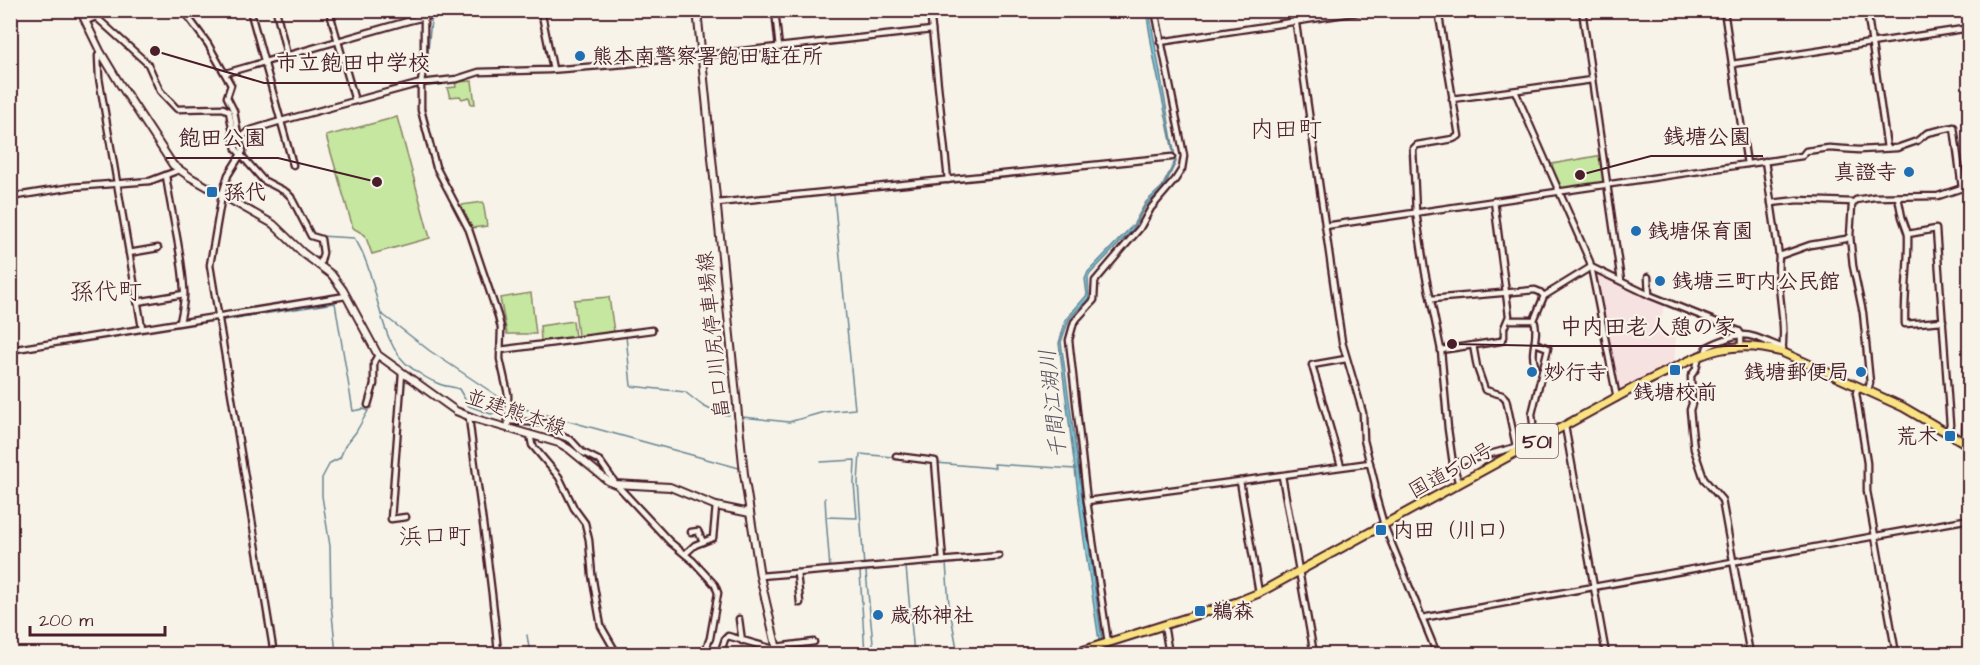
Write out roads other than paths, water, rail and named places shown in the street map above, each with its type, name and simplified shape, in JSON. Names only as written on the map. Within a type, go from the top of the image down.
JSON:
[{"type":"highway","name":"国道501号","points":[[1072,654],[1259,593],[1459,484],[1517,448],[1565,426],[1639,384],[1702,355],[1724,348],[1741,346],[1782,350],[1868,390],[1947,431],[1966,438],[1970,446]]},
{"type":"main road","name":"並建熊本線","points":[[80,10],[100,51],[165,155],[179,170],[273,224],[332,275],[378,355],[456,411],[469,417],[559,443],[569,448],[600,475],[616,484]]},
{"type":"main road","name":"畠口川尻停車場線","points":[[697,10],[741,445],[760,576],[777,650]]},
{"type":"main road","points":[[616,484],[670,486],[716,506],[750,513]]},
{"type":"street","points":[[96,10],[96,17],[148,64],[160,91],[173,106],[177,109],[224,108],[229,111],[233,125],[234,145],[240,156],[263,180],[291,197],[311,236],[321,239],[323,253],[320,266]]},
{"type":"street","points":[[183,10],[226,73],[231,85],[227,97],[234,111],[243,151],[228,175],[210,260],[274,654]]},
{"type":"street","points":[[250,10],[293,165]]},
{"type":"street","points":[[276,10],[287,55]]},
{"type":"street","points":[[329,10],[355,101]]},
{"type":"street","points":[[426,10],[421,110],[436,167],[469,230],[498,316],[501,328],[500,350],[508,394],[508,429]]},
{"type":"street","points":[[226,73],[453,10]]},
{"type":"street","points":[[541,10],[553,69]]},
{"type":"street","points":[[775,10],[779,48]]},
{"type":"street","points":[[930,10],[948,180]]},
{"type":"street","points":[[1103,645],[1069,340],[1074,322],[1094,300],[1095,281],[1140,228],[1151,208],[1164,195],[1182,169],[1184,156],[1155,10]]},
{"type":"street","points":[[1294,10],[1342,342],[1363,413],[1364,440],[1376,497],[1384,525],[1437,654]]},
{"type":"street","points":[[1160,42],[1371,10]]},
{"type":"street","points":[[1438,10],[1458,137],[1417,145],[1413,148],[1416,212],[1425,272],[1442,350],[1453,464],[1459,484]]},
{"type":"street","points":[[1582,10],[1621,281]]},
{"type":"street","points":[[1724,10],[1747,164]]},
{"type":"street","points":[[1867,10],[1887,148]]},
{"type":"street","points":[[86,21],[96,17]]},
{"type":"street","points":[[1732,64],[1970,28]]},
{"type":"street","points":[[239,141],[248,131],[281,121],[421,83],[456,79],[479,72],[553,69],[779,48],[932,30]]},
{"type":"street","points":[[100,51],[98,56],[99,78],[142,328]]},
{"type":"street","points":[[1452,99],[1592,80]]},
{"type":"street","points":[[1515,91],[1591,267],[1617,398]]},
{"type":"street","points":[[1325,226],[1802,156],[1806,151],[1829,148],[1859,150],[1897,148],[1917,141],[1927,133],[1954,127],[1962,188]]},
{"type":"street","points":[[717,203],[1172,157]]},
{"type":"street","points":[[1750,654],[1722,500],[1704,479],[1693,440],[1690,410],[1692,404],[1691,376],[1707,347],[1741,334],[1752,335],[1782,350],[1784,317],[1777,266],[1779,256],[1765,161]]},
{"type":"street","points":[[10,197],[72,187],[150,181],[179,170]]},
{"type":"street","points":[[166,175],[171,214],[177,231],[184,294],[180,322]]},
{"type":"street","points":[[1771,202],[1798,200],[1853,202],[1874,197],[1938,196],[1962,188],[1970,189]]},
{"type":"street","points":[[1898,197],[1908,234],[1909,257],[1904,296],[1905,324],[1943,321]]},
{"type":"street","points":[[1442,350],[1501,340],[1504,337],[1504,328],[1509,316],[1494,201]]},
{"type":"street","points":[[1853,202],[1850,236],[1853,266],[1863,313],[1870,383],[1868,390]]},
{"type":"street","points":[[1908,234],[1935,229],[1950,425],[1947,431]]},
{"type":"street","points":[[1779,256],[1810,246],[1846,239],[1850,236]]},
{"type":"street","points":[[129,253],[158,248]]},
{"type":"street","points":[[1591,267],[1649,295],[1739,331],[1741,346]]},
{"type":"street","points":[[1535,364],[1533,360],[1537,332],[1534,320],[1544,296],[1591,267]]},
{"type":"street","points":[[1648,277],[1649,295]]},
{"type":"street","points":[[1431,299],[1535,290],[1544,296]]},
{"type":"street","points":[[138,302],[184,294]]},
{"type":"street","points":[[10,350],[346,296]]},
{"type":"street","points":[[1508,320],[1534,320]]},
{"type":"street","points":[[500,350],[652,330]]},
{"type":"street","points":[[1533,423],[1532,414],[1548,348],[1535,343]]},
{"type":"street","points":[[1453,464],[1517,448],[1506,399],[1502,395],[1485,390],[1476,367],[1473,345]]},
{"type":"street","points":[[368,405],[374,384],[374,362],[378,355]]},
{"type":"street","points":[[1341,466],[1312,365],[1346,359]]},
{"type":"street","points":[[402,373],[391,519],[406,517]]},
{"type":"street","points":[[1858,386],[1856,393],[1867,463],[1867,491],[1896,654]]},
{"type":"street","points":[[1966,438],[1967,390],[1970,387]]},
{"type":"street","points":[[469,417],[484,523],[498,654]]},
{"type":"street","points":[[508,419],[545,423],[556,434],[571,440],[586,454],[596,457],[616,484],[670,542],[715,585],[718,593],[710,638],[704,654]]},
{"type":"street","points":[[1565,426],[1606,654]]},
{"type":"street","points":[[530,434],[532,445],[559,477],[585,523],[601,626],[617,654]]},
{"type":"street","points":[[896,456],[935,461],[943,561]]},
{"type":"street","points":[[1087,501],[1370,463]]},
{"type":"street","points":[[1282,476],[1314,654]]},
{"type":"street","points":[[1240,481],[1259,593]]},
{"type":"street","points":[[685,554],[695,545],[713,538],[716,506]]},
{"type":"street","points":[[1422,618],[1970,519]]},
{"type":"street","points":[[691,532],[698,531],[703,542]]},
{"type":"street","points":[[760,576],[999,556]]},
{"type":"street","points":[[797,573],[800,603]]},
{"type":"street","points":[[739,619],[742,640]]},
{"type":"street","points":[[1164,625],[1169,654]]},
{"type":"street","points":[[720,654],[728,636],[777,650],[814,642]]},
{"type":"water","points":[[1146,11],[1149,11],[1176,162],[1163,189],[1146,205],[1133,229],[1090,274],[1088,278],[1089,298],[1069,319],[1061,342],[1104,654],[1101,654],[1059,343],[1066,319],[1087,295],[1085,279],[1088,272],[1133,225],[1146,202],[1162,187],[1175,161]]},
{"type":"waterway","points":[[425,80],[432,10]]},
{"type":"waterway","points":[[150,63],[167,96]]},
{"type":"waterway","points":[[423,102],[438,163],[471,228],[496,299],[504,329],[503,347],[505,347]]},
{"type":"waterway","points":[[221,106],[228,108],[233,118]]},
{"type":"waterway","points":[[262,176],[291,193],[300,209]]},
{"type":"waterway","points":[[742,417],[789,422],[824,412],[855,409],[834,196]]},
{"type":"waterway","points":[[311,232],[319,236],[354,238],[369,270],[384,326],[401,358],[431,380],[459,389],[469,406],[491,414],[498,412],[507,419]]},
{"type":"waterway","points":[[224,320],[335,303],[353,411],[363,409],[368,411],[345,446],[340,458],[330,463],[322,478],[322,496],[330,546],[331,604],[336,654]]},
{"type":"waterway","points":[[382,314],[430,351],[505,401]]},
{"type":"waterway","points":[[626,336],[631,386],[685,392],[703,406],[719,414],[729,415]]},
{"type":"waterway","points":[[510,405],[739,468]]},
{"type":"waterway","points":[[533,420],[548,423],[570,438]]},
{"type":"waterway","points":[[531,424],[534,434]]},
{"type":"waterway","points":[[535,438],[538,448]]},
{"type":"waterway","points":[[580,447],[601,460]]},
{"type":"waterway","points":[[864,567],[858,482],[860,454],[893,457]]},
{"type":"waterway","points":[[546,459],[559,473]]},
{"type":"waterway","points":[[821,462],[855,460],[857,518],[826,517],[830,569]]},
{"type":"waterway","name":"千間江湖川","points":[[936,463],[995,468],[994,464],[1076,469]]},
{"type":"waterway","points":[[938,464],[946,558]]},
{"type":"waterway","points":[[562,477],[574,503],[588,523],[601,611]]},
{"type":"waterway","points":[[825,498],[826,516]]},
{"type":"waterway","points":[[669,538],[698,562],[717,584]]},
{"type":"waterway","points":[[909,567],[999,560]]},
{"type":"waterway","points":[[946,563],[949,605],[958,654]]},
{"type":"waterway","points":[[866,571],[906,567],[914,654]]},
{"type":"waterway","points":[[861,572],[865,654]]},
{"type":"waterway","points":[[866,572],[874,654]]},
{"type":"waterway","points":[[602,622],[621,654]]},
{"type":"waterway","points":[[527,635],[530,654]]},
{"type":"place","name":"市立飽田中学校","points":[[155,51]]},
{"type":"place","name":"熊本南警察署飽田駐在所","points":[[580,56]]},
{"type":"place","name":"真證寺","points":[[1909,172]]},
{"type":"place","name":"銭塘公園","points":[[1580,175]]},
{"type":"place","name":"飽田公園","points":[[377,182]]},
{"type":"place","name":"孫代","points":[[212,192]]},
{"type":"place","name":"銭塘保育園","points":[[1636,231]]},
{"type":"place","name":"銭塘三町内公民館","points":[[1660,281]]},
{"type":"place","name":"中内田老人憩の家","points":[[1452,344]]},
{"type":"place","name":"銭塘校前","points":[[1675,370]]},
{"type":"place","name":"妙行寺","points":[[1532,372]]},
{"type":"place","name":"銭塘郵便局","points":[[1861,372]]},
{"type":"place","name":"荒木","points":[[1950,436]]},
{"type":"place","name":"内田（川口）","points":[[1381,530]]},
{"type":"place","name":"鵜森","points":[[1200,611]]},
{"type":"place","name":"歳称神社","points":[[878,615]]},
{"type":"district","name":"内田町","points":[[1286,129]]},
{"type":"district","name":"孫代町","points":[[106,291]]},
{"type":"district","name":"浜口町","points":[[435,536]]}]
